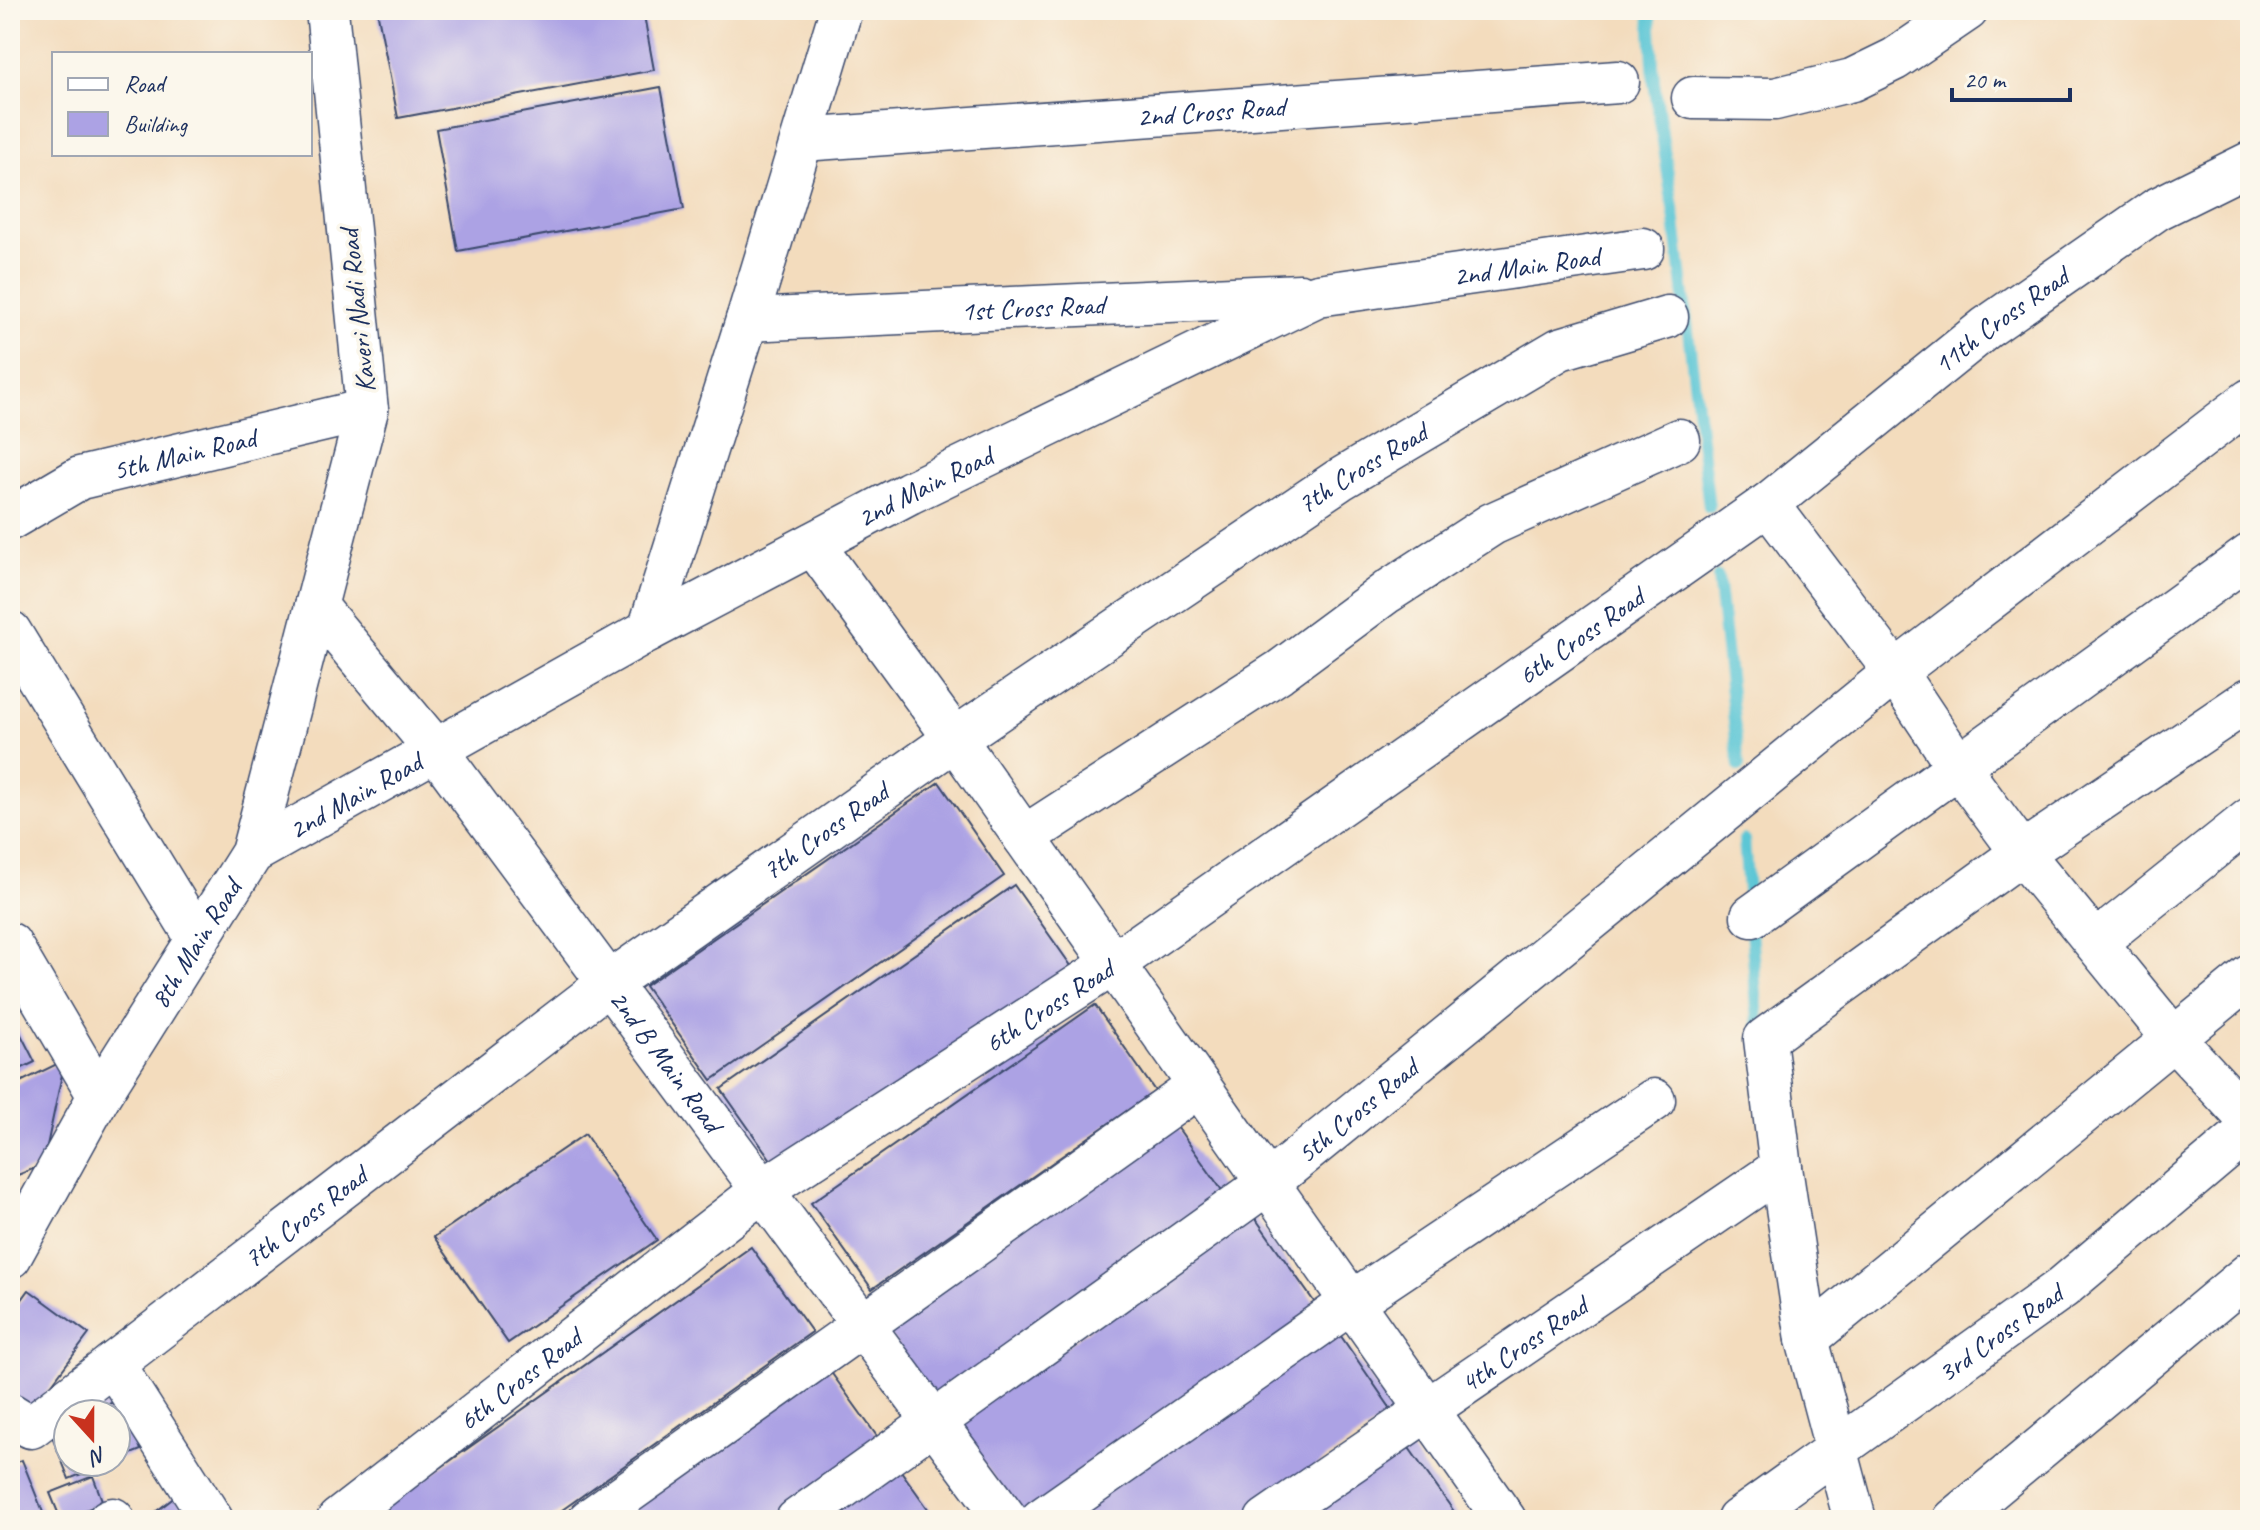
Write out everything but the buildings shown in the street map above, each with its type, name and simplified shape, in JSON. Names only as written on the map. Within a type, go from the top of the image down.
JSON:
[{"type":"street","name":"Kaveri Nadi Road","points":[[316,606],[367,410],[327,10]]},
{"type":"street","points":[[649,630],[841,10]]},
{"type":"street","points":[[1693,98],[1775,99],[1852,80],[1895,59],[1967,10]]},
{"type":"street","name":"2nd Cross Road","points":[[802,140],[1618,82]]},
{"type":"street","name":"11th Cross Road","points":[[1768,504],[1986,328],[2157,209],[2250,163]]},
{"type":"street","name":"2nd Main Road","points":[[252,853],[649,630],[909,493],[1318,295],[1643,249]]},
{"type":"street","name":"1st Cross Road","points":[[747,320],[1318,295]]},
{"type":"street","name":"7th Cross Road","points":[[21,1420],[113,1364],[609,983],[955,739],[1352,472],[1560,349],[1667,317]]},
{"type":"street","name":"5th Cross Road","points":[[797,1520],[1268,1183],[1895,672],[2250,400]]},
{"type":"street","name":"5th Main Road","points":[[10,519],[80,478],[367,410]]},
{"type":"street","points":[[1024,837],[1279,672],[1387,592],[1492,524],[1679,440]]},
{"type":"street","points":[[1768,504],[1895,672],[1957,765],[2022,853],[2173,1038],[2250,1121]]},
{"type":"street","name":"6th Cross Road","points":[[338,1520],[763,1190],[1113,964],[1768,504]]},
{"type":"street","points":[[813,544],[955,739],[1505,1520]]},
{"type":"street","points":[[1752,916],[2250,555]]},
{"type":"street","name":"2nd B Main Road","points":[[316,606],[436,750],[1007,1520]]},
{"type":"street","name":"8th Main Road","points":[[15,1229],[252,853],[316,606]]},
{"type":"street","points":[[10,632],[198,940]]},
{"type":"street","points":[[1855,1520],[1807,1339],[1765,1039],[2022,853],[2250,699]]},
{"type":"street","points":[[2096,942],[2250,819]]},
{"type":"street","points":[[10,944],[99,1096]]},
{"type":"street","points":[[1807,1339],[2250,976]]},
{"type":"street","points":[[589,1520],[1199,1086]]},
{"type":"street","points":[[1041,1520],[1352,1302],[1654,1100]]},
{"type":"street","name":"3rd Cross Road","points":[[1738,1520],[2062,1288],[2250,1129]]},
{"type":"street","name":"4th Cross Road","points":[[1266,1520],[1781,1168]]},
{"type":"street","points":[[1954,1520],[2247,1281]]},
{"type":"street","points":[[113,1364],[212,1520]]},
{"type":"waterway","points":[[1650,10],[1654,82],[1675,221],[1709,507]]},
{"type":"waterway","points":[[1718,577],[1739,766]]},
{"type":"waterway","points":[[1744,840],[1759,1033]]}]
